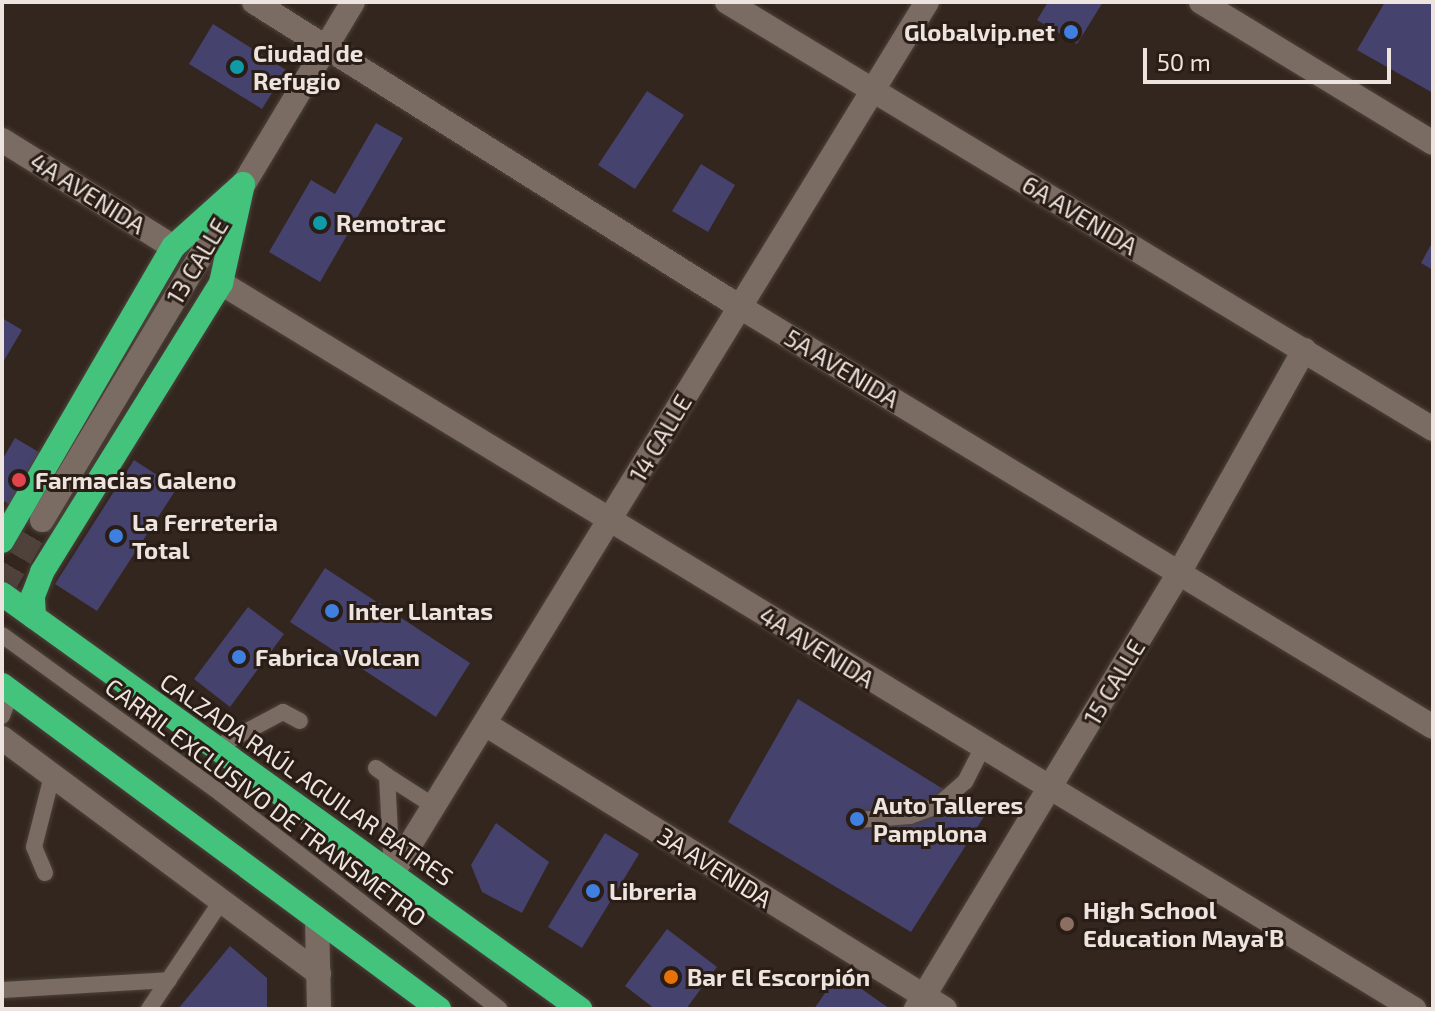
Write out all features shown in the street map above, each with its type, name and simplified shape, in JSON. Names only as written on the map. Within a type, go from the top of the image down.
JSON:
[{"type":"highway","points":[[2,541],[173,247],[243,184]]},
{"type":"highway","points":[[34,617],[33,596],[42,572],[221,283],[243,184]]},
{"type":"highway","name":"CALZADA RAÚL AGUILAR BATRES","points":[[3,592],[580,1009]]},
{"type":"highway","points":[[5,689],[439,1009]]},
{"type":"street","name":"5A AVENIDA","points":[[254,2],[740,307],[1433,727]]},
{"type":"street","name":"13 CALLE","points":[[42,520],[353,2]]},
{"type":"street","name":"6A AVENIDA","points":[[727,2],[1433,429]]},
{"type":"street","name":"14 CALLE","points":[[392,874],[927,2]]},
{"type":"street","points":[[1201,2],[1433,143]]},
{"type":"street","name":"4A AVENIDA","points":[[2,140],[173,247]]},
{"type":"street","name":"4A AVENIDA","points":[[221,283],[1050,791],[1414,1009]]},
{"type":"street","name":"15 CALLE","points":[[920,1002],[1179,573],[1304,350]]},
{"type":"street","name":"3A AVENIDA","points":[[485,724],[920,1002],[945,1009]]},
{"type":"street","points":[[2,738],[220,903],[319,973]]},
{"type":"street","points":[[317,919],[319,1009]]},
{"type":"lane","name":"CARRIL EXCLUSIVO DE TRANSMETRO","points":[[2,635],[220,793],[499,1009]]},
{"type":"lane","points":[[2,716],[5,689]]},
{"type":"lane","points":[[215,748],[283,712],[300,721]]},
{"type":"lane","points":[[858,820],[910,816],[937,806],[965,782],[982,749]]},
{"type":"lane","points":[[392,874],[382,772],[434,806]]},
{"type":"lane","points":[[45,873],[34,847],[52,776]]},
{"type":"lane","points":[[149,1009],[220,903]]},
{"type":"lane","points":[[2,990],[169,980]]},
{"type":"building","name":"Globalvip.net","points":[[1048,2],[1103,2],[1077,44],[1037,20]]},
{"type":"building","points":[[1385,2],[1433,2],[1433,93],[1357,50]]},
{"type":"building","name":"Ciudad de Refugio","points":[[213,24],[286,70],[262,109],[189,64]]},
{"type":"building","points":[[647,91],[684,115],[635,189],[598,165]]},
{"type":"building","name":"Remotrac","points":[[376,123],[403,138],[320,282],[269,252],[311,180],[335,194]]},
{"type":"building","points":[[701,164],[735,185],[708,232],[672,211]]},
{"type":"building","points":[[1433,241],[1433,270],[1421,263]]},
{"type":"building","points":[[2,318],[22,330],[2,364]]},
{"type":"building","name":"Farmacias Galeno","points":[[15,438],[49,458],[18,510],[2,500],[2,460]]},
{"type":"building","name":"La Ferreteria Total","points":[[134,460],[177,488],[97,611],[55,584]]},
{"type":"building","points":[[325,568],[470,663],[436,717],[290,622]]},
{"type":"building","name":"Fabrica Volcan","points":[[248,607],[284,634],[230,707],[194,679]]},
{"type":"building","name":"Auto Talleres Pamplona","points":[[798,699],[985,815],[911,932],[728,822]]},
{"type":"building","points":[[496,823],[549,862],[522,913],[482,892],[471,865]]},
{"type":"building","name":"Libreria","points":[[605,833],[639,854],[582,948],[548,927]]},
{"type":"building","name":"Bar El Escorpión","points":[[667,929],[717,967],[686,1009],[655,1009],[625,986]]},
{"type":"building","points":[[230,946],[267,978],[267,1009],[178,1009]]},
{"type":"building","points":[[839,973],[890,1009],[814,1009]]},
{"type":"tunnel","points":[[2,589],[42,520]]},
{"type":"place","name":"Globalvip.net","points":[[1071,32]]},
{"type":"place","name":"Ciudad de Refugio","points":[[237,67]]},
{"type":"place","name":"Remotrac","points":[[320,223]]},
{"type":"place","name":"Farmacias Galeno","points":[[19,480]]},
{"type":"place","name":"La Ferreteria Total","points":[[116,536]]},
{"type":"place","name":"Inter Llantas","points":[[332,611]]},
{"type":"place","name":"Fabrica Volcan","points":[[239,657]]},
{"type":"place","name":"Auto Talleres Pamplona","points":[[857,819]]},
{"type":"place","name":"Libreria","points":[[593,891]]},
{"type":"place","name":"High School Education Maya'B","points":[[1067,924]]},
{"type":"place","name":"Bar El Escorpión","points":[[671,977]]}]
